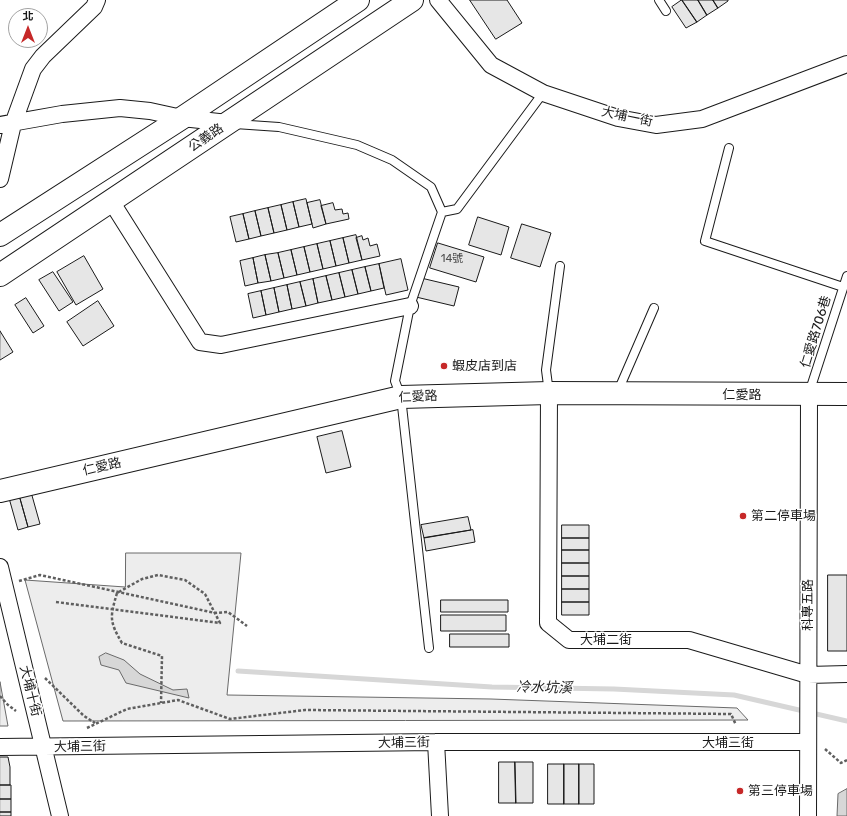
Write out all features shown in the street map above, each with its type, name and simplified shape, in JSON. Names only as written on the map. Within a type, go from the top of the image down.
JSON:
[{"type":"main road","points":[[0,235],[182,118],[358,0]]},
{"type":"main road","name":"公義路","points":[[0,275],[412,0]]},
{"type":"main road","name":"仁愛路","points":[[0,491],[401,396],[549,393],[847,394]]},
{"type":"street","points":[[0,179],[6,124],[33,69],[43,56],[94,7],[97,0]]},
{"type":"street","name":"大埔一街","points":[[438,0],[491,65],[544,92],[618,118],[656,124],[702,119],[847,64]]},
{"type":"street","points":[[6,124],[62,114],[120,108],[150,111],[182,118],[228,123]]},
{"type":"street","points":[[111,201],[200,342],[221,345],[410,306]]},
{"type":"street","name":"大埔二街","points":[[549,393],[548,623],[569,640],[689,640],[808,682],[847,674]]},
{"type":"street","name":"科專五路","points":[[808,816],[809,395]]},
{"type":"street","name":"大埔十街","points":[[0,567],[60,816]]},
{"type":"street","name":"大埔三街","points":[[0,747],[436,742],[742,743],[808,735]]},
{"type":"street","points":[[436,742],[440,816]]},
{"type":"lane","points":[[659,0],[666,11]]},
{"type":"lane","points":[[442,212],[457,209],[544,92]]},
{"type":"lane","points":[[228,123],[279,127],[357,145],[392,160],[431,186],[442,212],[410,306],[395,381],[401,396],[429,648]]},
{"type":"lane","points":[[729,148],[705,241],[843,287]]},
{"type":"lane","points":[[549,393],[546,370],[560,266]]},
{"type":"lane","name":"仁愛路706巷","points":[[809,395],[847,276]]},
{"type":"lane","points":[[617,394],[654,308]]},
{"type":"path","points":[[17,582],[40,575],[117,593],[215,613],[228,612],[246,626]]},
{"type":"path","points":[[56,602],[112,609],[220,623],[205,594],[185,580],[158,575],[142,579],[117,593],[112,609],[112,626],[122,643],[162,656],[161,703]]},
{"type":"path","points":[[40,674],[84,716],[95,723]]},
{"type":"path","points":[[0,696],[16,711]]},
{"type":"path","points":[[87,728],[127,709],[178,700],[230,719],[305,710],[731,714],[742,743]]},
{"type":"path","points":[[823,748],[841,763],[847,760]]},
{"type":"shaded area","points":[[126,553],[241,553],[227,695],[491,699],[737,708],[748,720],[63,721],[25,580],[125,587]]},
{"type":"shaded area","points":[[106,653],[124,660],[140,674],[173,690],[187,689],[189,698],[126,683],[119,670],[101,665],[99,657]]},
{"type":"shaded area","points":[[0,682],[8,726],[0,726]]},
{"type":"shaded area","points":[[847,789],[847,816],[837,816],[838,794]]},
{"type":"building","points":[[470,0],[507,0],[522,23],[496,39]]},
{"type":"building","points":[[682,0],[697,22],[686,28],[672,7]]},
{"type":"building","points":[[682,0],[698,0],[707,15],[697,22]]},
{"type":"building","points":[[698,0],[713,0],[718,8],[707,15]]},
{"type":"building","points":[[713,0],[728,0],[728,1],[718,8]]},
{"type":"building","points":[[306,199],[312,224],[299,227],[293,202]]},
{"type":"building","points":[[320,200],[326,224],[313,228],[307,203]]},
{"type":"building","points":[[293,202],[299,227],[287,230],[281,205]]},
{"type":"building","points":[[333,203],[335,210],[342,209],[343,214],[348,213],[349,219],[326,224],[321,206]]},
{"type":"building","points":[[281,205],[287,230],[274,233],[268,208]]},
{"type":"building","points":[[268,208],[274,233],[261,236],[255,211]]},
{"type":"building","points":[[255,211],[261,236],[249,239],[243,214]]},
{"type":"building","points":[[243,214],[249,239],[236,242],[230,217]]},
{"type":"building","points":[[478,217],[509,227],[501,255],[469,245]]},
{"type":"building","points":[[522,224],[551,233],[540,267],[511,258]]},
{"type":"building","points":[[356,235],[362,260],[349,263],[343,238]]},
{"type":"building","points":[[362,236],[363,240],[368,238],[370,246],[377,244],[380,256],[362,260],[356,238]]},
{"type":"building","points":[[343,238],[349,263],[336,266],[330,241]]},
{"type":"building","points":[[330,241],[336,266],[323,269],[317,244]]},
{"type":"building","points":[[438,243],[484,257],[476,282],[430,268]]},
{"type":"building","points":[[317,244],[323,269],[310,272],[304,247]]},
{"type":"building","points":[[304,247],[310,272],[297,275],[291,250]]},
{"type":"building","points":[[291,250],[297,275],[284,278],[278,253]]},
{"type":"building","points":[[278,253],[284,278],[271,281],[265,255]]},
{"type":"building","points":[[265,255],[271,281],[258,283],[253,258]]},
{"type":"building","points":[[84,256],[103,289],[76,305],[57,272]]},
{"type":"building","points":[[253,258],[258,283],[245,286],[240,261]]},
{"type":"building","points":[[401,259],[408,290],[386,295],[379,264]]},
{"type":"building","points":[[379,264],[384,288],[371,291],[365,267]]},
{"type":"building","points":[[365,267],[371,291],[358,294],[352,270]]},
{"type":"building","points":[[352,270],[358,294],[345,297],[339,273]]},
{"type":"building","points":[[53,272],[73,302],[59,311],[39,280]]},
{"type":"building","points":[[339,273],[345,297],[332,300],[326,276]]},
{"type":"building","points":[[326,276],[332,300],[318,303],[313,279]]},
{"type":"building","points":[[421,278],[459,287],[454,306],[416,297]]},
{"type":"building","points":[[313,279],[318,303],[306,306],[300,282]]},
{"type":"building","points":[[300,282],[306,306],[292,309],[287,285]]},
{"type":"building","points":[[287,285],[292,309],[279,312],[274,288]]},
{"type":"building","points":[[274,288],[279,312],[266,315],[261,291]]},
{"type":"building","points":[[261,291],[266,315],[253,318],[248,294]]},
{"type":"building","points":[[26,298],[44,326],[33,333],[15,305]]},
{"type":"building","points":[[98,301],[114,326],[83,346],[67,322]]},
{"type":"building","points":[[0,331],[13,352],[0,360]]},
{"type":"building","points":[[342,431],[351,467],[326,473],[317,437]]},
{"type":"building","points":[[31,492],[40,524],[28,527],[19,495]]},
{"type":"building","points":[[19,495],[28,527],[18,530],[9,498]]},
{"type":"building","points":[[468,517],[471,530],[424,538],[421,525]]},
{"type":"building","points":[[562,525],[589,525],[589,538],[562,538]]},
{"type":"building","points":[[473,530],[475,542],[426,551],[424,538]]},
{"type":"building","points":[[562,538],[589,538],[589,550],[562,550]]},
{"type":"building","points":[[562,550],[589,550],[589,563],[562,563]]},
{"type":"building","points":[[562,563],[589,563],[589,576],[562,576]]},
{"type":"building","points":[[828,575],[847,575],[847,651],[828,651]]},
{"type":"building","points":[[562,576],[589,576],[589,589],[562,589]]},
{"type":"building","points":[[562,589],[589,589],[589,602],[562,602]]},
{"type":"building","points":[[441,600],[508,600],[508,612],[441,612]]},
{"type":"building","points":[[562,602],[589,602],[589,615],[562,615]]},
{"type":"building","points":[[441,615],[506,615],[506,631],[441,631]]},
{"type":"building","points":[[450,634],[509,634],[509,647],[450,647]]},
{"type":"building","points":[[0,757],[8,757],[10,767],[10,785],[0,785]]},
{"type":"building","points":[[499,762],[515,762],[516,803],[499,803]]},
{"type":"building","points":[[515,762],[533,762],[533,803],[516,803]]},
{"type":"building","points":[[548,764],[564,764],[564,804],[548,804]]},
{"type":"building","points":[[564,764],[579,764],[579,804],[564,804]]},
{"type":"building","points":[[579,764],[594,764],[594,804],[579,804]]},
{"type":"building","points":[[0,785],[11,785],[11,799],[0,799]]},
{"type":"building","points":[[0,799],[11,799],[11,812],[0,812]]},
{"type":"building","points":[[0,812],[11,812],[11,816],[0,816]]},
{"type":"waterway","name":"冷水坑溪","points":[[238,671],[492,687],[614,689],[734,695],[847,721]]},
{"type":"place","name":"蝦皮店到店","points":[[444,366]]},
{"type":"place","name":"第二停車場","points":[[743,516]]},
{"type":"place","name":"第三停車場","points":[[740,791]]}]
